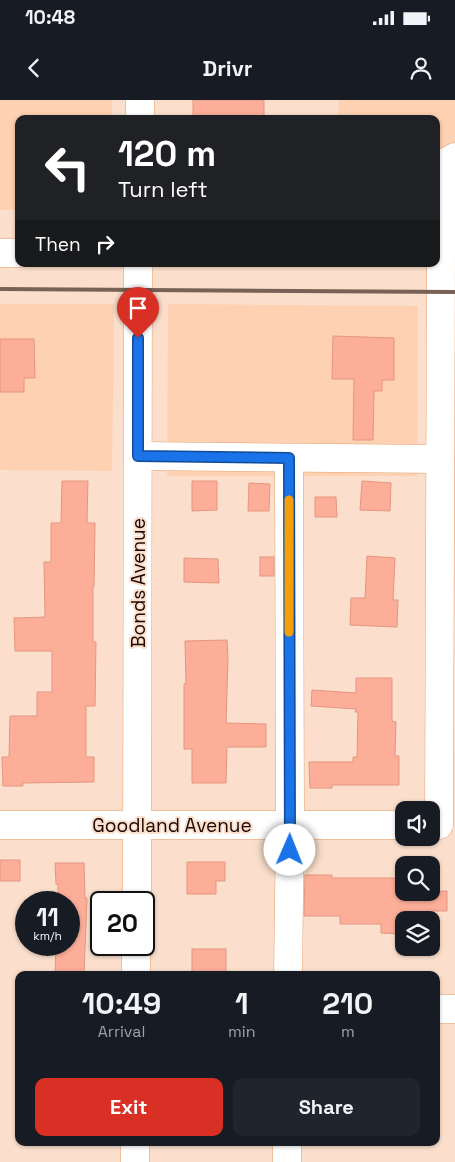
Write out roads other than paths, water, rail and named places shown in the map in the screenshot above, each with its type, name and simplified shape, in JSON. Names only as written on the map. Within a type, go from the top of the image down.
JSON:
[{"type":"street","points":[[140,100],[140,115]]},
{"type":"street","points":[[442,825],[440,459],[446,162],[455,157]]},
{"type":"street","points":[[0,253],[15,253]]},
{"type":"street","name":"Bonds Avenue","points":[[137,891],[138,267]]},
{"type":"street","points":[[138,456],[440,459]]},
{"type":"street","points":[[288,971],[290,825],[289,458]]},
{"type":"street","name":"Goodland Avenue","points":[[0,825],[395,825]]},
{"type":"street","points":[[136,956],[136,971]]},
{"type":"street","points":[[440,1009],[455,1009]]},
{"type":"street","points":[[135,1146],[135,1162]]},
{"type":"street","points":[[286,1162],[287,1146]]},
{"type":"railway","points":[[0,289],[455,292]]}]
